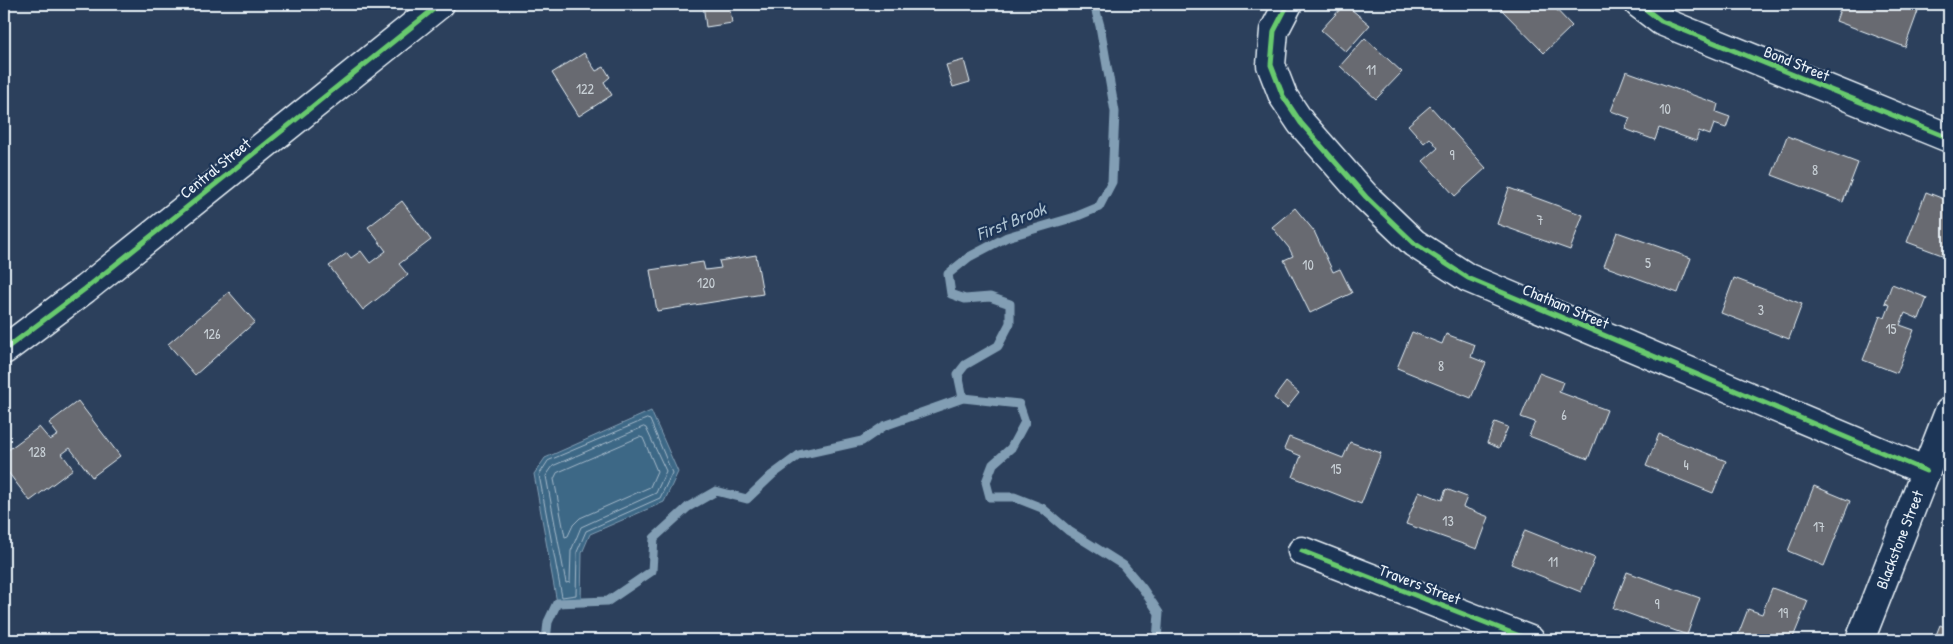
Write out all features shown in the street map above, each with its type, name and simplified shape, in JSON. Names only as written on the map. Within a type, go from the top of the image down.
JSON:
[{"type":"street","name":"Central Street","points":[[4,350],[440,4]]},
{"type":"street","name":"Chatham Street","points":[[1288,4],[1274,31],[1271,65],[1283,96],[1301,123],[1366,196],[1414,243],[1468,278],[1926,471]]},
{"type":"street","name":"Bond Street","points":[[1639,4],[1661,21],[1949,138]]},
{"type":"street","name":"Blackstone Street","points":[[1860,640],[1949,412]]},
{"type":"street","name":"Travers Street","points":[[1302,551],[1528,640]]},
{"type":"water","points":[[651,411],[678,472],[664,502],[590,534],[582,553],[581,601],[557,603],[534,474],[545,458]]},
{"type":"building","points":[[703,4],[729,4],[732,23],[706,27]]},
{"type":"building","points":[[1345,4],[1370,25],[1346,52],[1321,30]]},
{"type":"building","points":[[1505,4],[1551,4],[1572,26],[1544,53],[1500,8]]},
{"type":"building","points":[[1842,4],[1898,4],[1918,11],[1905,47],[1836,21]]},
{"type":"building","points":[[1365,38],[1402,72],[1376,99],[1340,66]]},
{"type":"building","points":[[584,53],[596,71],[604,67],[610,77],[604,82],[612,95],[579,116],[552,73]]},
{"type":"building","points":[[964,60],[970,82],[953,87],[946,65]]},
{"type":"building","points":[[1626,71],[1718,104],[1716,112],[1730,117],[1726,128],[1714,124],[1710,135],[1699,131],[1696,141],[1659,128],[1655,140],[1625,129],[1630,118],[1611,111]]},
{"type":"building","points":[[1430,106],[1486,168],[1455,196],[1423,161],[1438,148],[1430,138],[1424,143],[1408,125]]},
{"type":"building","points":[[1787,136],[1858,163],[1843,202],[1772,175]]},
{"type":"building","points":[[1509,188],[1583,215],[1570,250],[1497,224]]},
{"type":"building","points":[[1926,192],[1949,201],[1949,237],[1942,255],[1907,242]]},
{"type":"building","points":[[402,201],[431,240],[399,264],[408,275],[363,310],[329,266],[347,253],[351,258],[361,251],[370,263],[386,251],[368,227]]},
{"type":"building","points":[[1295,208],[1314,231],[1333,272],[1340,269],[1352,293],[1310,313],[1284,260],[1293,256],[1272,227]]},
{"type":"building","points":[[1617,232],[1691,258],[1678,293],[1604,266]]},
{"type":"building","points":[[756,255],[763,294],[657,311],[650,270],[703,262],[705,270],[721,268],[719,261]]},
{"type":"building","points":[[1734,278],[1802,304],[1789,339],[1721,313]]},
{"type":"building","points":[[1892,284],[1927,298],[1919,319],[1905,313],[1900,325],[1914,330],[1897,373],[1863,360],[1880,316],[1885,318],[1890,305],[1885,303]]},
{"type":"building","points":[[229,292],[255,322],[195,375],[168,344]]},
{"type":"building","points":[[1412,332],[1442,344],[1446,334],[1475,345],[1471,357],[1486,363],[1471,398],[1397,368]]},
{"type":"building","points":[[1539,373],[1563,382],[1559,392],[1607,410],[1588,459],[1529,436],[1535,422],[1521,417]]},
{"type":"building","points":[[1286,382],[1299,393],[1287,408],[1274,398]]},
{"type":"building","points":[[78,401],[120,456],[92,477],[70,448],[62,454],[73,469],[30,501],[4,467],[4,453],[39,427],[50,440],[58,435],[49,423]]},
{"type":"building","points":[[1495,422],[1508,427],[1499,448],[1487,443]]},
{"type":"building","points":[[1659,434],[1726,461],[1713,493],[1646,466]]},
{"type":"building","points":[[1289,437],[1343,458],[1350,442],[1381,453],[1361,504],[1293,477],[1301,456],[1284,449]]},
{"type":"building","points":[[1814,486],[1850,501],[1824,566],[1788,551]]},
{"type":"building","points":[[1446,489],[1467,497],[1463,507],[1489,517],[1477,549],[1406,524],[1419,491],[1442,500]]},
{"type":"building","points":[[1525,530],[1595,558],[1581,592],[1511,564]]},
{"type":"building","points":[[1627,572],[1700,598],[1687,635],[1613,608]]},
{"type":"building","points":[[1772,588],[1808,601],[1792,640],[1736,640],[1748,609],[1762,614]]},
{"type":"building","points":[[1940,625],[1949,629],[1949,640],[1934,640]]},
{"type":"waterway","name":"First Brook","points":[[1094,4],[1100,26],[1115,112],[1112,182],[1099,207],[1075,217],[1007,237],[969,257],[948,274],[951,294],[965,299],[990,297],[1010,304],[1010,323],[998,346],[965,365],[958,374],[963,398],[1019,404],[1025,422],[1011,448],[993,464],[986,482],[990,497],[1014,497],[1042,508],[1069,531],[1123,565],[1143,589],[1159,613],[1157,640]]},
{"type":"waterway","points":[[546,640],[548,622],[557,603],[608,601],[652,571],[654,538],[688,507],[716,491],[747,499],[772,475],[799,455],[862,441],[884,426],[963,398]]},
{"type":"cycle path","points":[[4,350],[85,289],[440,4]]},
{"type":"cycle path","points":[[1288,4],[1274,31],[1271,65],[1283,96],[1301,123],[1366,197],[1414,243],[1468,278],[1926,471]]},
{"type":"cycle path","points":[[1639,4],[1661,21],[1949,138]]},
{"type":"cycle path","points":[[1302,551],[1530,640]]}]
